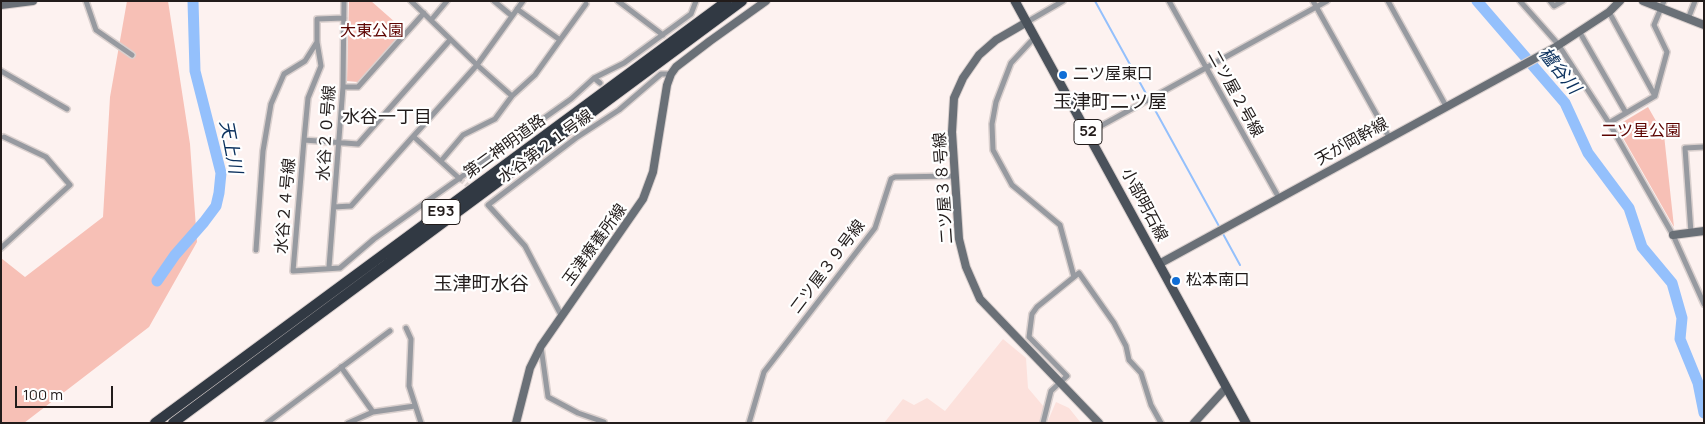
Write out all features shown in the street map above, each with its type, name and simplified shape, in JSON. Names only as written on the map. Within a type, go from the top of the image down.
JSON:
[{"type":"highway","name":"第二神明道路","points":[[155,423],[727,1]]},
{"type":"highway","name":"第二神明道路","points":[[173,423],[742,1]]},
{"type":"main road","name":"小部明石線","points":[[1014,1],[1246,423]]},
{"type":"street","points":[[1,5],[33,1]]},
{"type":"street","points":[[86,1],[96,30],[132,55]]},
{"type":"street","name":"水谷２０号線","points":[[329,267],[343,87],[344,1]]},
{"type":"street","points":[[411,1],[450,40],[512,96]]},
{"type":"street","points":[[432,20],[448,1]]},
{"type":"street","points":[[494,1],[512,16]]},
{"type":"street","points":[[334,207],[351,206],[477,65],[523,1]]},
{"type":"street","points":[[618,1],[662,35]]},
{"type":"street","points":[[600,83],[594,78],[624,63],[692,14],[696,1]]},
{"type":"street","points":[[671,74],[676,67],[766,1]]},
{"type":"street","points":[[1027,22],[1063,1]]},
{"type":"street","name":"二ツ屋２号線","points":[[1169,1],[1279,198]]},
{"type":"street","points":[[1313,1],[1389,137]]},
{"type":"street","points":[[1088,133],[1327,1]]},
{"type":"street","points":[[1388,1],[1446,106]]},
{"type":"street","points":[[1520,1],[1556,46],[1609,123],[1672,234],[1704,304]]},
{"type":"street","points":[[1550,1],[1554,6],[1563,1]]},
{"type":"street","name":"天が岡幹線","points":[[1159,264],[1556,46],[1609,12],[1620,1]]},
{"type":"street","points":[[1643,1],[1662,5],[1704,25]]},
{"type":"street","points":[[1688,19],[1695,1]]},
{"type":"street","points":[[441,161],[464,135],[495,119],[512,96],[535,75],[586,4]]},
{"type":"street","points":[[1609,123],[1655,96],[1667,52],[1654,26],[1662,5]]},
{"type":"street","points":[[517,9],[560,40]]},
{"type":"street","points":[[1609,12],[1655,96]]},
{"type":"street","points":[[343,87],[358,87],[424,13]]},
{"type":"street","points":[[304,140],[308,98],[321,66],[317,42],[317,19],[344,18]]},
{"type":"street","name":"二ツ屋３８号線","points":[[1027,22],[996,40],[979,55],[963,78],[954,98],[952,132],[959,239],[966,267],[980,299],[1099,423]]},
{"type":"street","points":[[1579,31],[1626,113]]},
{"type":"street","points":[[1035,37],[1011,63],[996,102],[992,124],[993,150],[1012,185],[1060,225],[1074,277]]},
{"type":"street","name":"水谷２４号線","points":[[450,40],[358,144],[304,140],[293,271],[329,267],[340,268],[374,239],[571,99],[594,78]]},
{"type":"street","points":[[256,250],[263,151],[271,104],[284,74],[305,61],[317,42]]},
{"type":"street","points":[[1,71],[67,109]]},
{"type":"street","name":"水谷第２１号線","points":[[561,315],[525,246],[488,205],[576,138],[619,110],[661,74],[671,74]]},
{"type":"street","name":"玉津療養所線","points":[[516,423],[530,368],[541,346],[561,315],[644,200],[653,172],[667,85],[671,74]]},
{"type":"street","points":[[414,137],[460,179]]},
{"type":"street","points":[[1,248],[70,185],[46,157],[2,138]]},
{"type":"street","points":[[1691,232],[1685,148],[1704,147]]},
{"type":"street","name":"二ツ屋３９号線","points":[[749,423],[764,372],[875,228],[891,180],[895,177],[955,176]]},
{"type":"street","points":[[1672,234],[1704,231]]},
{"type":"street","points":[[1043,423],[1051,391],[1067,376],[1029,337],[1032,314],[1037,307],[1079,273],[1114,323],[1126,346],[1129,360],[1141,373],[1151,405],[1162,423]]},
{"type":"street","points":[[406,328],[411,339],[409,386],[421,423]]},
{"type":"street","points":[[267,423],[390,330]]},
{"type":"street","points":[[541,346],[548,397],[604,422]]},
{"type":"street","points":[[341,367],[373,412]]},
{"type":"street","points":[[1194,423],[1226,388]]},
{"type":"street","points":[[348,423],[373,412],[415,406]]},
{"type":"shaded area","points":[[1003,339],[1026,358],[1028,388],[1044,407],[1041,423],[884,423],[903,399],[914,405],[927,398],[945,411]]},
{"type":"shaded area","points":[[1056,402],[1069,408],[1081,423],[1047,423]]},
{"type":"green space","points":[[127,1],[168,1],[190,144],[197,242],[149,327],[24,423],[1,423],[1,258],[25,277],[103,217],[110,97]]},
{"type":"green space","name":"大東公園","points":[[349,1],[371,1],[404,30],[358,82],[347,81]]},
{"type":"green space","name":"二ツ星公園","points":[[1648,107],[1664,135],[1674,227],[1618,129],[1618,125]]},
{"type":"waterway","name":"天上川","points":[[157,281],[175,255],[216,206],[219,193],[221,173],[195,71],[193,1]]},
{"type":"waterway","points":[[1095,1],[1220,228]]},
{"type":"waterway","name":"櫨谷川","points":[[1477,1],[1565,103],[1588,153],[1629,208],[1642,247],[1672,283],[1682,318],[1680,339],[1698,383],[1704,413]]},
{"type":"waterway","points":[[1222,232],[1240,265]]},
{"type":"tunnel","points":[[460,179],[473,190]]},
{"type":"place","name":"二ツ屋東口","points":[[1063,75]]},
{"type":"place","name":"松本南口","points":[[1176,281]]},
{"type":"district","name":"玉津町二ツ屋","points":[[1110,103]]},
{"type":"district","name":"水谷一丁目","points":[[387,118]]},
{"type":"district","name":"玉津町水谷","points":[[481,285]]}]
